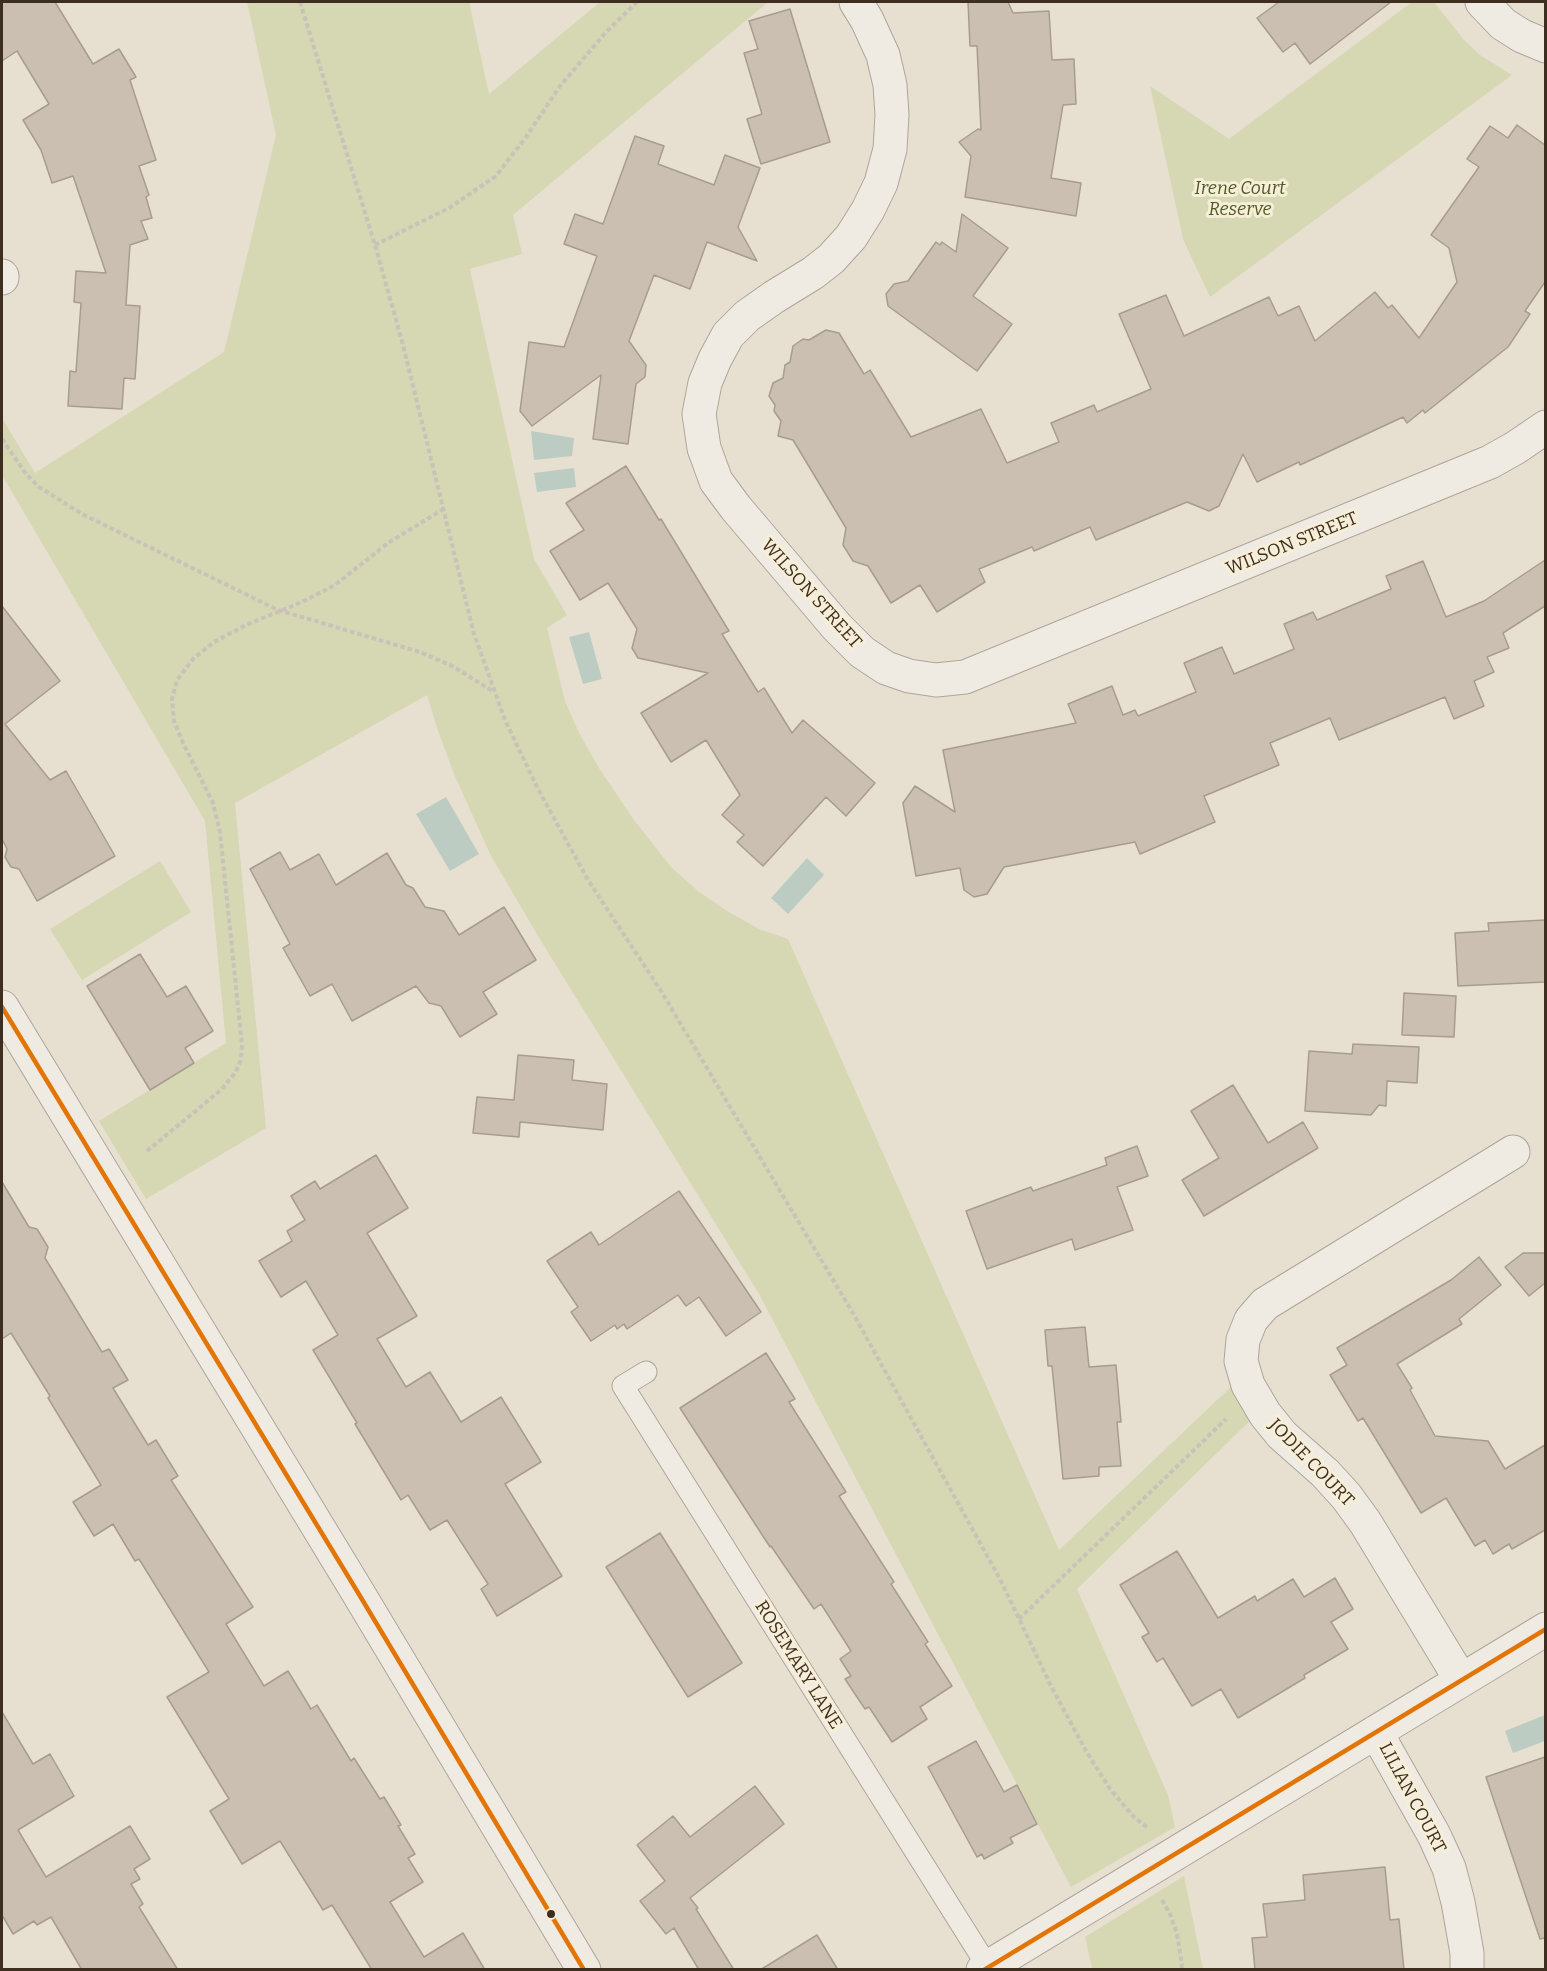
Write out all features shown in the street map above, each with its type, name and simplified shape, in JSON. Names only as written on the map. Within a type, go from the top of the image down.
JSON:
[{"type":"street","name":"WILSON STREET","points":[[856,2],[883,55],[890,85],[892,115],[890,149],[881,183],[857,228],[831,259],[756,310],[728,335],[705,384],[699,414],[704,448],[716,481],[736,508],[837,627],[862,652],[886,668],[909,676],[936,680],[965,677],[976,673],[1490,462],[1515,448],[1545,426]]},
{"type":"street","points":[[1482,2],[1503,24],[1522,36],[1545,46]]},
{"type":"street","points":[[2,1006],[584,1970]]},
{"type":"street","name":"JODIE COURT","points":[[1461,1680],[1365,1522],[1346,1496],[1325,1473],[1300,1454],[1265,1414],[1248,1386],[1241,1361],[1243,1340],[1251,1320],[1265,1304],[1513,1152]]},
{"type":"street","points":[[985,1968],[1545,1629]]},
{"type":"street","name":"LILIAN COURT","points":[[1376,1732],[1434,1835],[1449,1868],[1458,1902],[1467,1953],[1467,1970]]},
{"type":"lane","name":"ROSEMARY LANE","points":[[646,1371],[623,1386],[985,1968]]},
{"type":"path","points":[[300,2],[375,245],[403,345],[474,634],[505,720],[538,789],[588,880],[661,991],[854,1315],[968,1517],[1000,1578],[1051,1686],[1086,1751],[1110,1789],[1133,1816],[1148,1827],[1180,1952],[1181,1970]]},
{"type":"path","points":[[375,245],[449,208],[496,176],[575,68],[607,31],[637,2]]},
{"type":"path","points":[[2,439],[26,474],[39,487],[82,514],[278,610],[420,652],[454,667],[495,692]]},
{"type":"path","points":[[147,1151],[221,1090],[241,1060],[242,1045],[220,832],[213,803],[174,721],[172,699],[177,680],[194,658],[214,642],[335,585],[388,543],[442,510]]},
{"type":"path","points":[[1019,1619],[1253,1394]]},
{"type":"green space","points":[[247,2],[469,2],[489,94],[600,2],[768,2],[513,215],[522,254],[470,269],[534,559],[567,615],[547,628],[565,701],[579,733],[634,820],[672,868],[698,891],[727,911],[759,929],[788,939],[1059,1550],[1234,1384],[1253,1418],[1077,1589],[1168,1795],[1175,1827],[1071,1887],[759,1294],[538,936],[490,854],[454,774],[427,695],[235,803],[266,1128],[146,1199],[99,1121],[226,1043],[205,821],[2,475],[2,418],[35,473],[224,352],[276,135]]},
{"type":"green space","name":"Irene Court Reserve","points":[[1412,2],[1434,2],[1464,40],[1480,55],[1512,75],[1210,297],[1183,239],[1150,86],[1229,139]]},
{"type":"green space","points":[[160,861],[191,912],[82,980],[50,929]]},
{"type":"green space","points":[[1184,1876],[1203,1969],[1092,1969],[1085,1937]]},
{"type":"shaded area","points":[[531,431],[574,438],[572,456],[534,460]]},
{"type":"shaded area","points":[[574,468],[576,487],[537,492],[534,473]]},
{"type":"shaded area","points":[[589,632],[602,679],[583,684],[569,637]]},
{"type":"shaded area","points":[[446,797],[479,854],[450,871],[416,814]]},
{"type":"shaded area","points":[[807,858],[824,875],[788,914],[771,898]]},
{"type":"shaded area","points":[[1545,1715],[1545,1741],[1513,1753],[1505,1731]]},
{"type":"building","points":[[2,2],[55,2],[93,64],[119,49],[136,77],[130,80],[156,160],[139,166],[149,195],[146,197],[152,218],[141,221],[148,239],[130,245],[126,305],[140,306],[135,379],[124,378],[122,409],[68,406],[70,371],[76,372],[81,303],[74,302],[76,271],[106,273],[73,176],[52,183],[41,150],[23,120],[49,104],[17,51],[2,61]]},
{"type":"building","points":[[968,2],[1008,2],[1013,13],[1049,11],[1052,60],[1074,59],[1076,104],[1063,105],[1051,178],[1081,183],[1076,216],[965,197],[971,156],[959,142],[978,129],[981,130],[977,46],[970,46]]},
{"type":"building","points":[[1279,2],[1391,2],[1310,64],[1295,43],[1283,52],[1257,18]]},
{"type":"building","points":[[790,9],[830,142],[761,164],[747,119],[762,114],[744,53],[758,49],[749,21]]},
{"type":"building","points":[[1517,125],[1545,145],[1545,282],[1525,311],[1530,314],[1508,347],[1425,413],[1423,410],[1407,423],[1403,417],[1300,465],[1299,462],[1257,482],[1243,454],[1219,506],[1209,511],[1187,502],[1096,540],[1090,527],[1034,551],[1032,547],[979,569],[985,582],[937,612],[920,585],[891,603],[868,566],[853,561],[843,545],[846,528],[793,440],[778,436],[781,421],[774,411],[775,405],[769,396],[773,383],[783,378],[785,365],[790,362],[793,346],[803,339],[809,340],[826,330],[839,333],[864,374],[870,370],[911,437],[981,409],[1007,463],[1059,442],[1051,423],[1094,405],[1097,412],[1151,389],[1119,314],[1166,295],[1184,336],[1269,297],[1278,316],[1299,306],[1315,341],[1375,292],[1388,308],[1392,305],[1419,338],[1457,282],[1449,248],[1431,235],[1479,167],[1467,159],[1490,126],[1508,138]]},
{"type":"building","points":[[635,136],[664,146],[658,164],[714,185],[725,155],[760,168],[738,227],[757,261],[707,242],[690,289],[654,275],[629,341],[646,365],[645,377],[636,384],[628,444],[593,439],[601,375],[532,426],[520,411],[529,342],[564,347],[597,256],[564,244],[575,214],[603,224]]},
{"type":"building","points":[[962,214],[1008,248],[973,296],[1012,324],[977,371],[888,306],[886,294],[894,284],[908,281],[936,242],[940,245],[942,242],[956,252]]},
{"type":"building","points":[[626,466],[729,631],[722,634],[758,692],[764,688],[792,733],[803,720],[875,783],[846,816],[826,797],[763,866],[737,842],[744,835],[722,815],[740,795],[706,740],[671,762],[641,713],[708,673],[638,658],[632,648],[637,629],[608,583],[580,600],[550,551],[584,530],[566,503]]},
{"type":"building","points":[[1545,560],[1545,606],[1503,633],[1509,648],[1487,657],[1494,672],[1474,681],[1484,706],[1454,719],[1445,697],[1339,740],[1330,718],[1270,743],[1279,765],[1204,796],[1215,822],[1140,854],[1135,842],[1004,867],[987,894],[974,897],[964,890],[960,868],[916,876],[903,803],[915,786],[955,812],[943,750],[1076,723],[1068,704],[1112,686],[1123,715],[1135,710],[1138,716],[1196,692],[1184,663],[1222,647],[1234,674],[1294,649],[1284,624],[1313,612],[1317,620],[1391,589],[1386,576],[1423,561],[1446,617],[1484,601]]},
{"type":"building","points":[[2,606],[60,681],[5,724],[50,780],[66,771],[115,856],[37,901],[19,869],[11,867],[5,857],[7,849],[2,839]]},
{"type":"building","points":[[280,852],[290,870],[319,854],[336,885],[387,853],[406,885],[413,888],[425,907],[444,911],[459,935],[504,907],[536,960],[483,992],[497,1014],[460,1037],[441,1006],[429,1003],[416,986],[352,1021],[332,984],[310,996],[283,948],[290,944],[250,869]]},
{"type":"building","points":[[1545,920],[1545,982],[1458,986],[1455,933],[1489,931],[1488,923]]},
{"type":"building","points":[[140,954],[167,997],[186,986],[213,1031],[185,1048],[194,1063],[150,1090],[87,986]]},
{"type":"building","points":[[1404,993],[1456,996],[1454,1037],[1402,1035]]},
{"type":"building","points":[[1353,1044],[1419,1047],[1417,1083],[1387,1081],[1386,1106],[1379,1105],[1371,1115],[1305,1111],[1309,1051],[1352,1054]]},
{"type":"building","points":[[518,1055],[574,1060],[572,1080],[607,1084],[603,1130],[520,1122],[519,1137],[473,1133],[477,1097],[514,1100]]},
{"type":"building","points":[[1233,1085],[1268,1143],[1303,1122],[1318,1148],[1204,1216],[1182,1180],[1219,1158],[1191,1111]]},
{"type":"building","points":[[1137,1146],[1148,1176],[1117,1187],[1133,1230],[1075,1250],[1072,1239],[987,1269],[966,1211],[1031,1187],[1033,1191],[1107,1165],[1105,1158]]},
{"type":"building","points":[[376,1155],[408,1208],[367,1233],[417,1316],[377,1339],[406,1387],[430,1372],[461,1422],[501,1397],[541,1462],[505,1484],[562,1576],[497,1616],[481,1589],[488,1584],[447,1520],[430,1530],[408,1495],[401,1500],[355,1424],[357,1423],[313,1350],[338,1335],[306,1281],[281,1297],[259,1261],[292,1241],[287,1231],[305,1220],[291,1196],[315,1181],[320,1189]]},
{"type":"building","points":[[2,1182],[29,1227],[37,1229],[48,1247],[45,1258],[102,1352],[109,1349],[128,1380],[113,1388],[148,1445],[156,1440],[178,1476],[171,1480],[253,1607],[226,1624],[264,1686],[288,1671],[311,1709],[317,1705],[351,1761],[354,1758],[380,1799],[384,1797],[401,1825],[398,1826],[415,1854],[408,1858],[423,1882],[390,1902],[424,1957],[463,1933],[485,1970],[372,1970],[332,1905],[323,1910],[280,1841],[242,1864],[210,1811],[229,1799],[167,1697],[209,1672],[139,1559],[135,1561],[113,1524],[94,1536],[73,1502],[101,1485],[11,1333],[2,1339]]},
{"type":"building","points":[[679,1191],[761,1312],[726,1336],[699,1297],[686,1306],[678,1295],[627,1329],[624,1324],[617,1329],[615,1325],[591,1341],[571,1312],[578,1307],[547,1261],[591,1232],[599,1245]]},
{"type":"building","points":[[1523,1253],[1545,1253],[1545,1283],[1529,1296],[1505,1267]]},
{"type":"building","points":[[1479,1257],[1501,1285],[1459,1319],[1462,1324],[1397,1364],[1412,1388],[1410,1390],[1435,1436],[1488,1441],[1505,1469],[1545,1445],[1545,1530],[1512,1549],[1509,1544],[1493,1554],[1485,1540],[1475,1546],[1446,1498],[1421,1513],[1363,1418],[1358,1421],[1330,1375],[1347,1365],[1337,1348],[1451,1280]]},
{"type":"building","points":[[1085,1327],[1089,1367],[1116,1365],[1121,1422],[1117,1422],[1121,1466],[1099,1467],[1099,1476],[1063,1479],[1052,1366],[1048,1366],[1045,1330]]},
{"type":"building","points":[[766,1353],[795,1399],[789,1402],[846,1492],[839,1496],[894,1582],[891,1584],[928,1642],[925,1644],[952,1686],[920,1707],[927,1719],[892,1742],[869,1707],[865,1709],[845,1679],[851,1676],[840,1659],[851,1651],[821,1604],[814,1609],[770,1547],[680,1408]]},
{"type":"building","points":[[660,1533],[742,1663],[688,1697],[606,1567]]},
{"type":"building","points":[[1177,1551],[1218,1618],[1255,1596],[1257,1601],[1293,1579],[1304,1597],[1335,1578],[1353,1609],[1331,1622],[1348,1649],[1238,1718],[1221,1689],[1192,1706],[1163,1658],[1157,1662],[1142,1637],[1149,1633],[1120,1585]]},
{"type":"building","points":[[2,1712],[33,1764],[50,1754],[74,1796],[18,1830],[46,1877],[130,1826],[150,1859],[134,1869],[140,1879],[131,1884],[143,1904],[139,1907],[178,1970],[82,1970],[51,1917],[37,1925],[34,1921],[13,1934],[2,1915]]},
{"type":"building","points":[[976,1741],[1004,1792],[1017,1785],[1037,1824],[1010,1838],[1013,1843],[984,1859],[982,1854],[977,1857],[928,1767]]},
{"type":"building","points":[[1545,1757],[1545,1938],[1540,1939],[1486,1777]]},
{"type":"building","points":[[755,1786],[784,1824],[690,1898],[734,1970],[699,1970],[674,1928],[666,1934],[640,1901],[665,1881],[637,1845],[673,1816],[690,1837]]},
{"type":"building","points":[[1385,1867],[1390,1920],[1399,1919],[1404,1970],[1255,1970],[1252,1938],[1267,1937],[1263,1904],[1305,1900],[1303,1875]]},
{"type":"building","points":[[817,1935],[838,1970],[760,1970]]},
{"type":"transit line","points":[[2,1007],[584,1970]]},
{"type":"transit line","points":[[984,1970],[1546,1629]]}]
